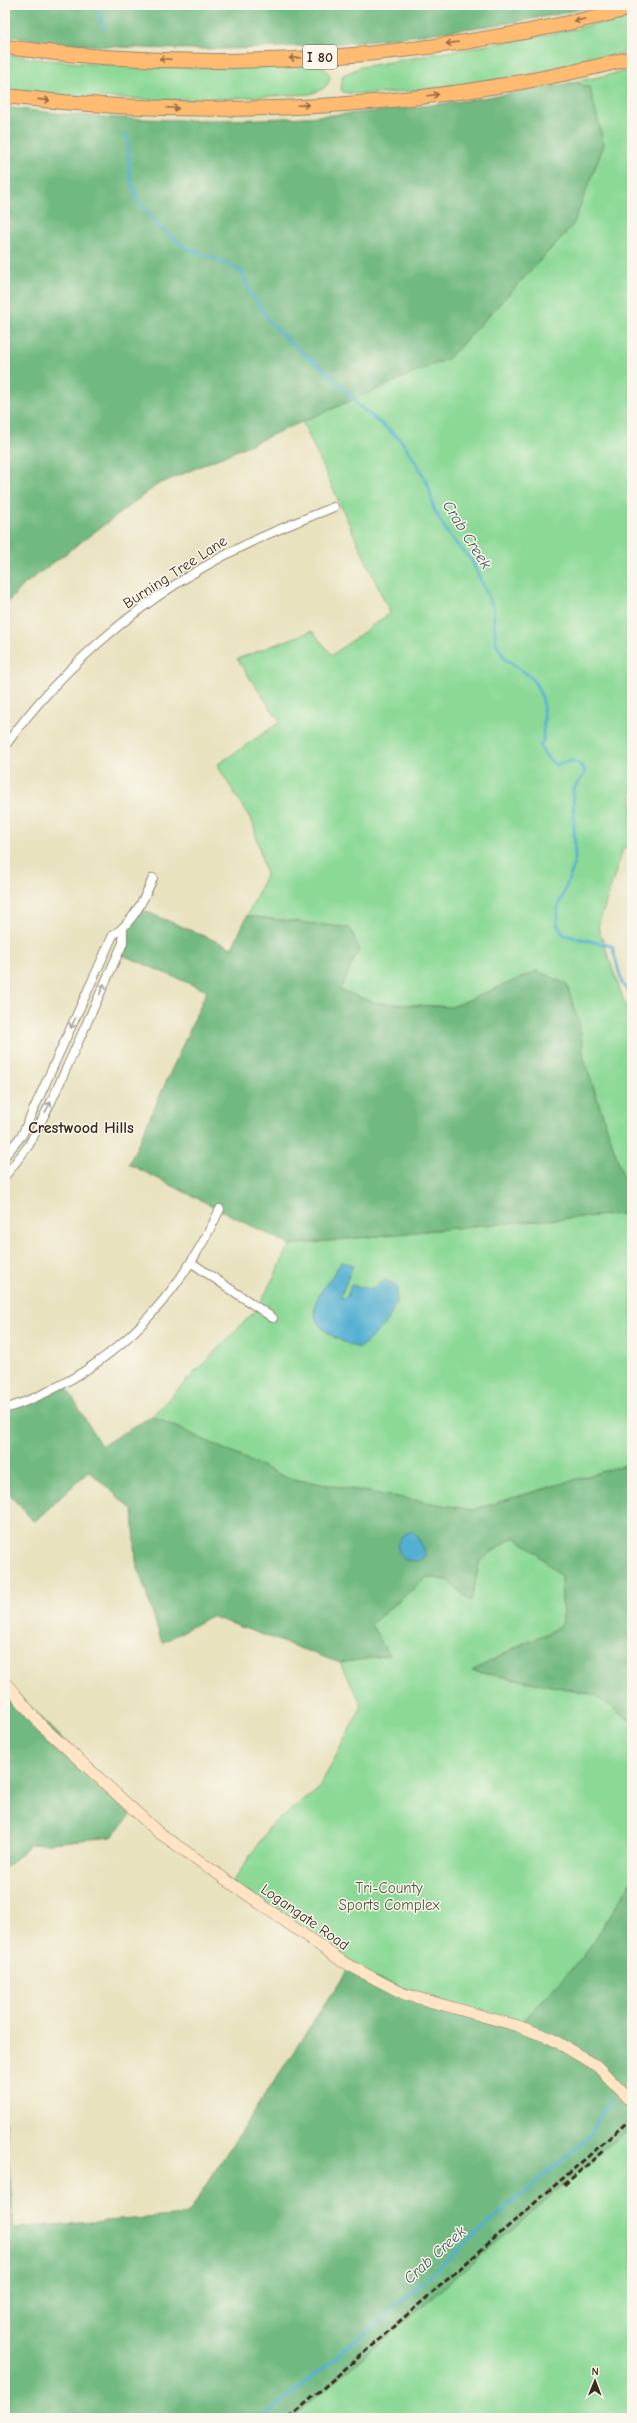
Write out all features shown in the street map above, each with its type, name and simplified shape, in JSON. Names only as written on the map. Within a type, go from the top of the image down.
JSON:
[{"type":"highway","name":"I 80","points":[[5,47],[97,56],[181,60],[356,55],[498,36],[632,8]]},
{"type":"highway","points":[[5,96],[100,105],[185,109],[332,104],[406,98],[502,85],[632,58]]},
{"type":"street","name":"Burning Tree Lane","points":[[5,746],[66,675],[136,612],[185,579],[239,548],[334,507]]},
{"type":"street","points":[[5,1156],[22,1135],[113,935],[123,929],[143,901],[153,878]]},
{"type":"street","points":[[5,1176],[31,1140],[51,1102],[123,943],[123,929]]},
{"type":"street","points":[[22,1135],[31,1140]]},
{"type":"street","points":[[5,1409],[52,1390],[79,1375],[112,1352],[159,1308],[192,1263],[220,1209]]},
{"type":"street","points":[[192,1263],[274,1318]]},
{"type":"street","name":"Logangate Road","points":[[5,1682],[42,1725],[158,1832],[343,1962],[404,1994],[518,2026],[560,2043],[597,2066],[632,2102]]},
{"type":"green space","points":[[5,5],[597,5],[528,20],[475,28],[345,43],[231,49],[174,49],[61,43],[5,36]]},
{"type":"green space","points":[[632,16],[632,51],[528,74],[461,85],[370,94],[350,93],[341,90],[343,75],[361,67],[556,33]]},
{"type":"green space","points":[[5,55],[44,60],[122,66],[238,68],[316,65],[323,66],[330,76],[326,86],[321,90],[310,94],[198,100],[158,100],[57,95],[5,88]]},
{"type":"green space","points":[[632,70],[632,841],[623,849],[598,927],[628,1013],[632,1013],[632,1203],[584,1059],[580,1027],[537,971],[452,1007],[376,1003],[340,990],[359,949],[350,928],[247,916],[266,875],[253,823],[217,765],[280,722],[237,659],[312,631],[332,655],[390,613],[302,421],[449,358],[573,225],[590,88],[575,82]]},
{"type":"green space","points":[[575,82],[590,88],[604,145],[573,225],[449,358],[157,485],[25,584],[5,605],[5,107],[76,115],[148,119],[219,120],[291,118],[362,113],[434,105]]},
{"type":"green space","points":[[138,908],[232,948],[247,916],[350,928],[359,949],[340,990],[376,1003],[452,1007],[537,971],[567,984],[580,1027],[584,1059],[632,1203],[632,1213],[473,1226],[290,1245],[129,1164],[207,991],[118,953],[123,929]]},
{"type":"green space","points":[[632,1213],[632,1463],[472,1510],[287,1478],[152,1416],[258,1308],[290,1245],[473,1226]]},
{"type":"green space","points":[[64,1383],[101,1446],[152,1416],[287,1478],[472,1510],[632,1463],[632,1722],[594,1694],[472,1671],[531,1640],[547,1634],[563,1623],[561,1576],[531,1548],[514,1537],[480,1560],[471,1602],[447,1580],[427,1577],[371,1624],[389,1655],[340,1663],[211,1616],[162,1643],[136,1561],[133,1510],[89,1471],[34,1522],[11,1496],[5,1476],[5,1409]]},
{"type":"green space","name":"Tri-County Sports Complex","points":[[514,1537],[531,1548],[561,1576],[563,1623],[547,1634],[523,1643],[473,1671],[594,1694],[632,1722],[632,1881],[583,1957],[518,2026],[383,1985],[231,1884],[271,1825],[318,1790],[362,1706],[340,1663],[389,1655],[370,1624],[427,1577],[447,1580],[471,1602],[480,1560]]},
{"type":"green space","points":[[5,1682],[135,1810],[112,1837],[30,1845],[5,1868]]},
{"type":"green space","points":[[632,1881],[632,2126],[292,2418],[5,2418],[5,2121],[14,2228],[186,2215],[350,1966],[365,1975],[518,2026],[583,1957]]},
{"type":"green space","points":[[632,2118],[631,2418],[289,2418]]},
{"type":"water","points":[[341,1262],[353,1265],[340,1298],[347,1297],[351,1285],[371,1289],[386,1280],[397,1287],[395,1305],[391,1314],[380,1330],[359,1348],[333,1337],[319,1325],[315,1317],[314,1309],[317,1299]]},
{"type":"water","points":[[412,1531],[418,1536],[425,1555],[420,1561],[405,1560],[399,1552],[397,1545],[402,1536]]},
{"type":"waterway","name":"Crab Creek","points":[[96,5],[104,29]]},
{"type":"waterway","name":"Crab Creek","points":[[127,134],[130,177],[137,199],[158,225],[186,248],[235,267],[243,274],[249,290],[269,321],[293,345],[331,375],[358,405],[400,439],[416,462],[429,487],[434,509],[448,534],[472,561],[493,607],[496,642],[505,659],[531,677],[538,688],[543,700],[543,741],[540,746],[543,752],[548,759],[556,765],[571,761],[578,763],[584,769],[585,773],[573,790],[575,859],[571,874],[558,906],[557,924],[564,935],[612,946],[622,983],[632,998]]},
{"type":"waterway","name":"Crab Creek","points":[[263,2418],[377,2323],[485,2226],[586,2140],[611,2100]]},
{"type":"railway","points":[[289,2418],[632,2118]]},
{"type":"railway","points":[[564,2185],[603,2151]]},
{"type":"district","name":"Crestwood Hills","points":[[81,1128]]}]
